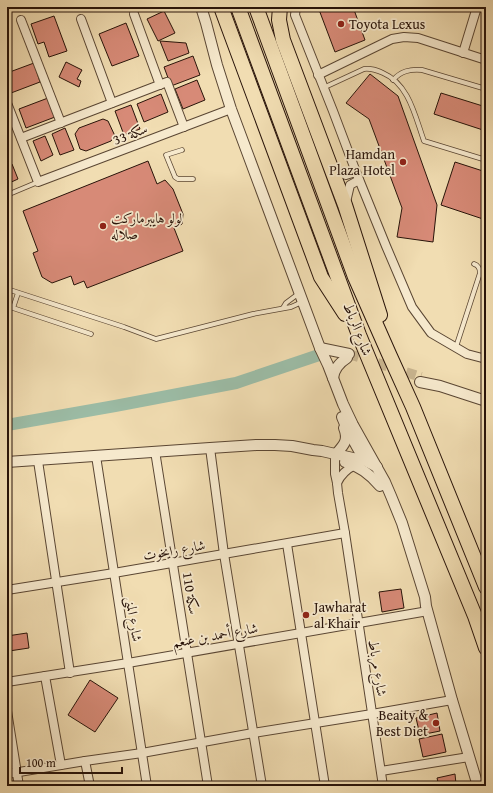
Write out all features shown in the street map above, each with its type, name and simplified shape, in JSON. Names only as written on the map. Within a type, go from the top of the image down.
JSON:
[{"type":"highway","points":[[221,7],[321,277],[359,335]]},
{"type":"highway","name":"شارع الرباط","points":[[238,7],[359,335],[472,608],[486,648]]},
{"type":"highway","name":"شارع الرباط","points":[[256,7],[355,277],[413,407],[486,587]]},
{"type":"highway","points":[[270,7],[345,205],[385,328],[389,354]]},
{"type":"highway","points":[[280,7],[279,20],[283,40]]},
{"type":"street","points":[[201,7],[231,109],[301,298],[350,420],[394,516],[427,609]]},
{"type":"street","points":[[296,7],[295,15],[323,88],[359,180],[412,307],[430,333],[467,354],[486,359]]},
{"type":"street","points":[[463,53],[477,7]]},
{"type":"street","points":[[134,14],[160,84]]},
{"type":"street","points":[[81,19],[112,103]]},
{"type":"street","points":[[22,20],[61,123]]},
{"type":"street","points":[[318,75],[392,40],[404,37],[418,38],[486,60]]},
{"type":"street","points":[[20,138],[167,82],[184,127]]},
{"type":"street","points":[[7,103],[38,182]]},
{"type":"street","name":"سكة 33","points":[[38,182],[231,109]]},
{"type":"street","points":[[330,168],[346,175],[356,172]]},
{"type":"street","points":[[345,205],[350,185],[359,180]]},
{"type":"street","points":[[321,351],[348,357],[337,366],[333,378]]},
{"type":"street","points":[[321,351],[323,368],[351,437],[377,467],[402,523],[425,597],[452,700],[478,786]]},
{"type":"street","points":[[420,380],[434,383],[486,401]]},
{"type":"street","points":[[336,456],[345,442],[346,434],[342,425],[343,420]]},
{"type":"street","points":[[7,462],[256,445],[292,446],[320,450],[336,456],[369,474],[380,486]]},
{"type":"street","points":[[210,448],[224,554],[262,786]]},
{"type":"street","name":"سكة 110","points":[[155,451],[208,786]]},
{"type":"street","name":"شارع المنى","points":[[96,456],[147,786]]},
{"type":"street","points":[[336,456],[367,457]]},
{"type":"street","name":"شارع مرباط","points":[[336,456],[335,474],[338,483],[339,498],[383,786]]},
{"type":"street","points":[[338,483],[346,470],[355,465],[361,464],[367,457]]},
{"type":"street","points":[[38,461],[70,673]]},
{"type":"street","name":"شارع رايخوت","points":[[7,590],[114,574],[345,533]]},
{"type":"street","points":[[287,544],[325,786]]},
{"type":"street","name":"شارع أحمد بن عنعم","points":[[7,682],[70,673],[301,634],[358,624],[427,609]]},
{"type":"street","points":[[46,676],[61,765]]},
{"type":"street","points":[[7,774],[142,753],[452,700]]},
{"type":"street","points":[[7,711],[19,786]]},
{"type":"street","points":[[381,772],[469,757]]},
{"type":"street","points":[[86,761],[90,786]]},
{"type":"lane","points":[[323,88],[364,69],[370,68],[386,74],[402,87],[410,100],[424,141],[486,160]]},
{"type":"lane","points":[[393,80],[398,74],[414,69],[422,70],[486,90]]},
{"type":"lane","points":[[182,150],[166,155],[175,178],[193,179]]},
{"type":"lane","points":[[7,195],[38,182]]},
{"type":"lane","points":[[456,348],[480,273],[478,266],[474,264]]},
{"type":"lane","points":[[7,289],[156,339],[253,314],[291,307],[301,298]]},
{"type":"lane","points":[[18,293],[13,308],[92,334]]},
{"type":"lane","points":[[283,308],[286,303],[301,298]]},
{"type":"building","name":"Toyota Lexus","points":[[318,7],[353,7],[365,40],[335,52]]},
{"type":"building","points":[[164,11],[175,33],[158,41],[147,19]]},
{"type":"building","points":[[54,16],[67,51],[49,57],[44,42],[38,44],[31,24]]},
{"type":"building","points":[[126,23],[139,56],[112,66],[99,34]]},
{"type":"building","points":[[160,41],[186,43],[189,53],[168,61]]},
{"type":"building","points":[[193,56],[200,75],[171,86],[164,67]]},
{"type":"building","points":[[66,62],[82,70],[77,79],[81,81],[79,87],[59,77]]},
{"type":"building","points":[[34,63],[40,82],[11,93],[7,81],[7,73]]},
{"type":"building","name":"Hamdan Plaza Hotel","points":[[370,74],[398,96],[437,205],[433,242],[397,237],[402,208],[369,119],[346,103]]},
{"type":"building","points":[[197,80],[205,100],[183,109],[175,89]]},
{"type":"building","points":[[441,93],[486,107],[486,131],[434,114]]},
{"type":"building","points":[[161,94],[168,112],[144,122],[137,104]]},
{"type":"building","points":[[48,98],[55,117],[26,128],[19,109]]},
{"type":"building","points":[[131,105],[140,129],[124,135],[115,111]]},
{"type":"building","points":[[103,119],[108,121],[115,136],[111,141],[86,151],[80,149],[75,134],[79,128]]},
{"type":"building","points":[[65,128],[74,150],[60,155],[52,134]]},
{"type":"building","points":[[45,136],[53,155],[41,161],[33,141]]},
{"type":"building","name":"لولو هايبرماركت صلاله","points":[[148,161],[157,184],[165,180],[173,189],[183,214],[182,224],[174,228],[183,251],[87,288],[84,281],[74,285],[71,276],[52,283],[42,277],[33,253],[38,251],[23,211]]},
{"type":"building","points":[[455,162],[486,172],[486,220],[441,205]]},
{"type":"building","points":[[12,164],[18,179],[7,184],[7,166]]},
{"type":"building","points":[[401,589],[404,608],[382,612],[379,592]]},
{"type":"building","points":[[27,633],[29,648],[9,651],[7,636]]},
{"type":"building","points":[[90,680],[118,698],[95,732],[68,715]]},
{"type":"building","points":[[437,713],[440,731],[420,735],[416,718]]},
{"type":"building","points":[[442,734],[446,752],[423,757],[419,739]]},
{"type":"building","points":[[455,774],[456,784],[439,786],[437,778]]},
{"type":"waterway","points":[[7,425],[236,383],[322,354]]},
{"type":"tunnel","points":[[349,354],[421,377]]},
{"type":"place","name":"Toyota Lexus","points":[[341,24]]},
{"type":"place","name":"Hamdan Plaza Hotel","points":[[403,162]]},
{"type":"place","name":"لولو هايبرماركت صلاله","points":[[103,226]]},
{"type":"place","name":"Jawharat al Khair","points":[[306,615]]},
{"type":"place","name":"Beaity & Best Diet","points":[[436,723]]}]
